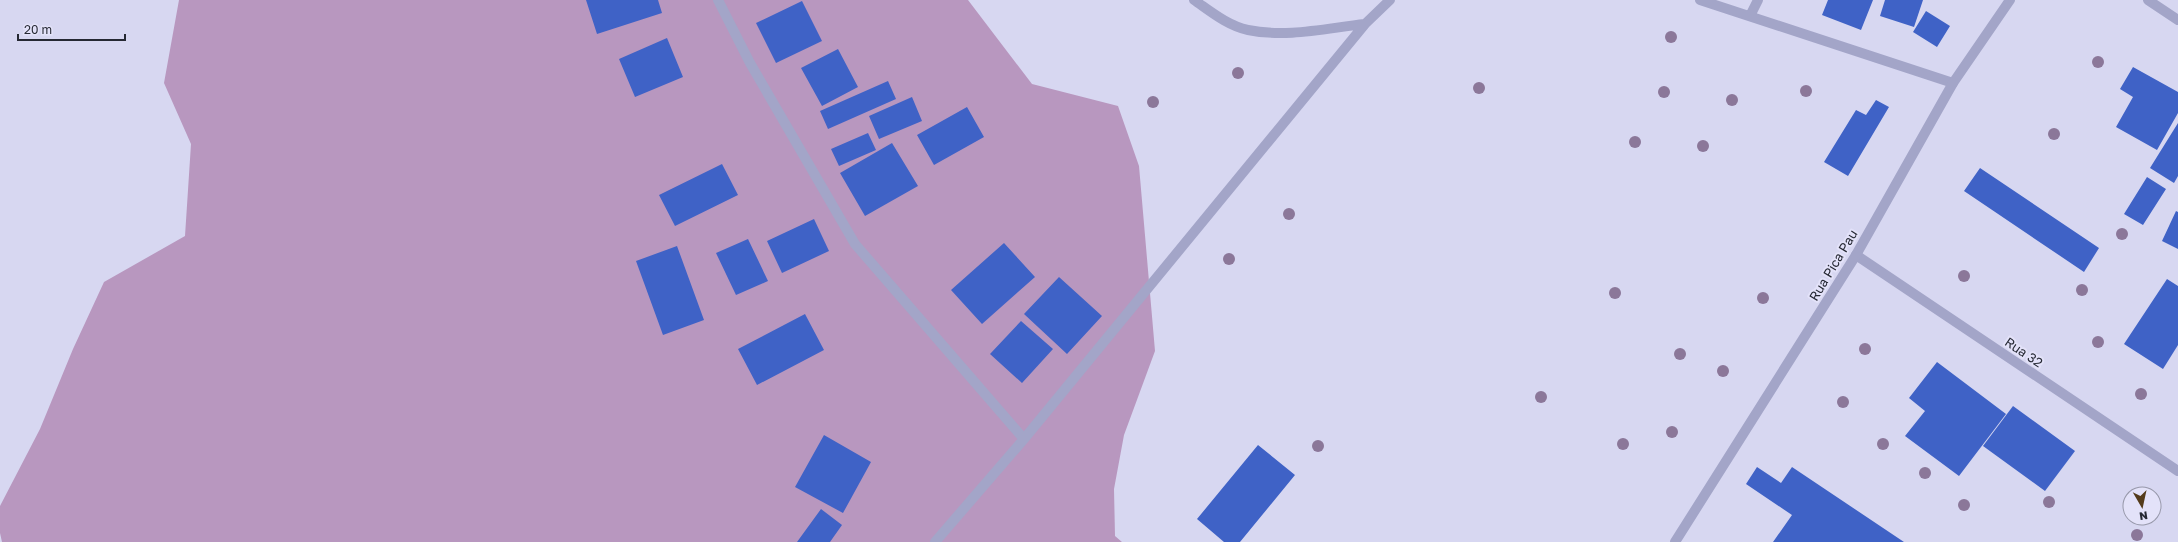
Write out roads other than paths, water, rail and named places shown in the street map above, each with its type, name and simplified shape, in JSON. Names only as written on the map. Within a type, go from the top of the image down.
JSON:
[{"type":"street","points":[[718,0],[750,63],[855,244],[1024,439]]},
{"type":"street","points":[[1194,0],[1220,19],[1247,30],[1277,33],[1365,24]]},
{"type":"street","points":[[935,542],[1024,439],[1365,24],[1390,0]]},
{"type":"street","points":[[1700,0],[1953,83]]},
{"type":"street","points":[[1750,16],[1758,0]]},
{"type":"street","name":"Rua Pica Pau","points":[[1675,542],[1856,255],[1953,83],[2010,0]]},
{"type":"street","points":[[2148,0],[2178,20]]},
{"type":"street","name":"Rua 32","points":[[1856,255],[2178,471]]}]
